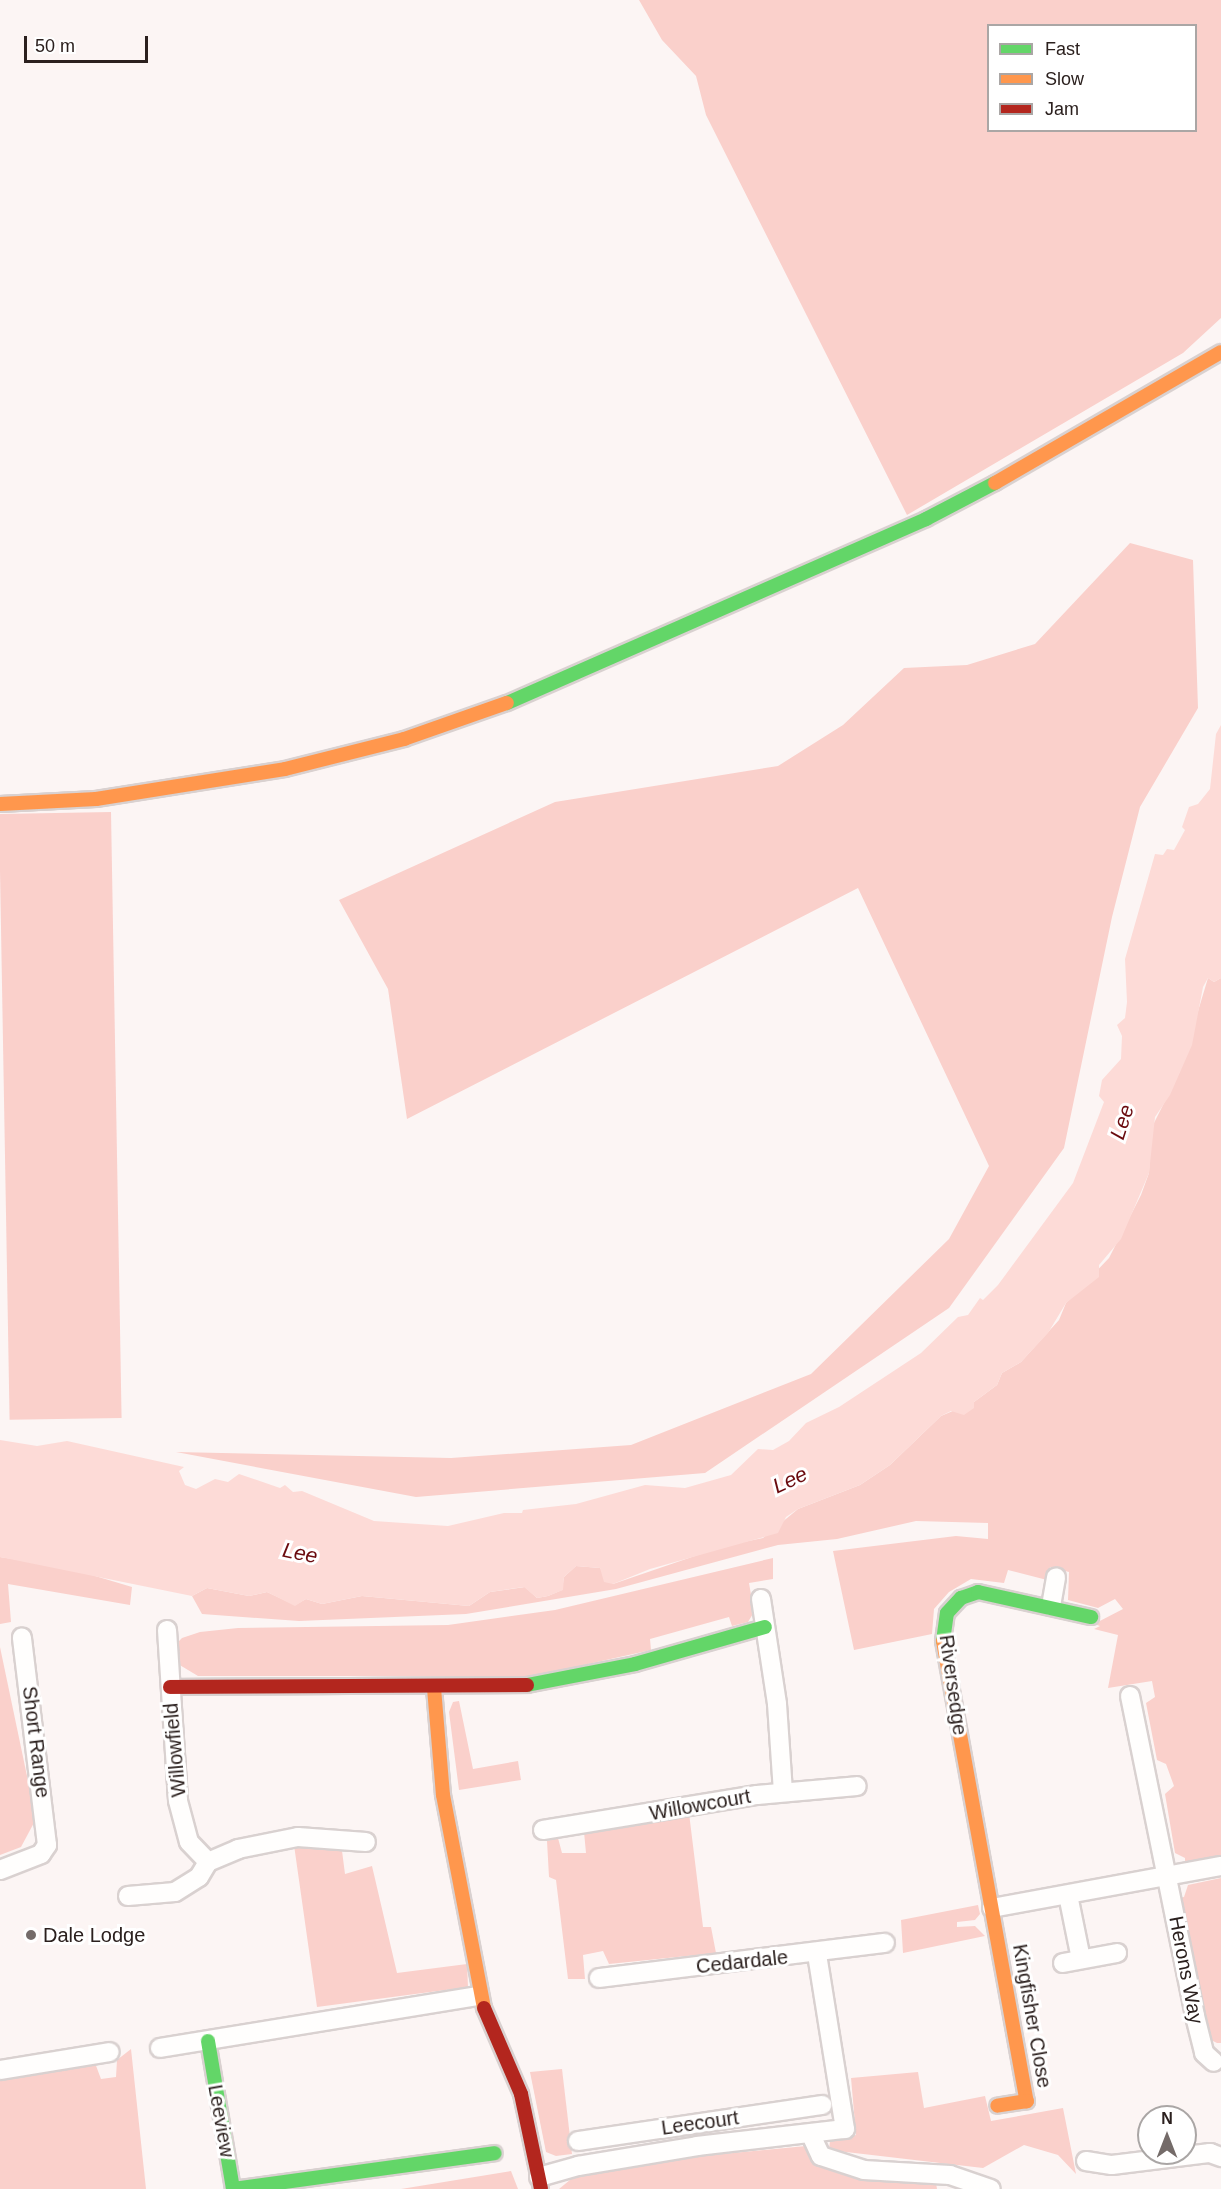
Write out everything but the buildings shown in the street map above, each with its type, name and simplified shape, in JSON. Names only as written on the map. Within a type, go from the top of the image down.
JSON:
[{"type":"street","points":[[0,804],[96,799],[274,771],[404,739],[481,713],[558,683],[926,519],[1062,447],[1221,352]]},
{"type":"street","points":[[1051,1606],[1056,1577]]},
{"type":"street","name":"Riversedge","points":[[992,1908],[943,1646],[943,1628],[947,1613],[971,1593],[986,1592],[1091,1617]]},
{"type":"street","points":[[761,1599],[777,1704],[783,1792]]},
{"type":"street","points":[[170,1687],[434,1688],[541,1684],[589,1675],[765,1627]]},
{"type":"street","name":"Willowfield","points":[[167,1630],[178,1801],[189,1842],[208,1862]]},
{"type":"street","name":"Short Range","points":[[0,1870],[40,1854],[47,1845],[22,1638]]},
{"type":"street","points":[[434,1688],[443,1795],[479,1996],[521,2094],[540,2183],[578,2166],[697,2146],[811,2135],[845,2129],[817,1954]]},
{"type":"street","points":[[1131,1696],[1168,1875]]},
{"type":"street","name":"Willowcourt","points":[[543,1830],[783,1792],[857,1786]]},
{"type":"street","points":[[128,1896],[176,1892],[199,1877],[208,1862],[238,1850],[298,1837],[366,1842]]},
{"type":"street","points":[[992,1908],[1221,1866]]},
{"type":"street","name":"Herons Way","points":[[1168,1875],[1199,2033],[1204,2053],[1214,2062]]},
{"type":"street","points":[[1068,1895],[1072,1961],[1116,1953]]},
{"type":"street","name":"Kingfisher Close","points":[[992,1908],[1027,2102],[997,2106]]},
{"type":"street","name":"Cedardale","points":[[599,1978],[817,1954],[885,1944]]},
{"type":"street","points":[[160,2048],[479,1996]]},
{"type":"street","name":"Leeview","points":[[208,2041],[233,2188],[495,2153]]},
{"type":"street","points":[[0,2070],[110,2052]]},
{"type":"street","name":"Leecourt","points":[[578,2141],[822,2105]]},
{"type":"street","points":[[695,2124],[697,2146]]},
{"type":"street","points":[[811,2135],[821,2156],[864,2170],[950,2175],[991,2189]]},
{"type":"street","points":[[1086,2161],[1112,2165],[1210,2153],[1221,2157]]},
{"type":"shaded area","points":[[639,0],[1221,0],[1221,318],[1183,353],[907,515],[706,115],[696,76],[662,40]]},
{"type":"shaded area","points":[[1130,543],[1193,560],[1198,708],[1140,807],[1112,917],[1064,1148],[949,1308],[705,1473],[416,1497],[176,1452],[451,1458],[631,1445],[811,1374],[949,1239],[989,1166],[858,888],[407,1119],[388,989],[339,900],[555,802],[778,766],[843,725],[904,668],[967,665],[1035,644]]},
{"type":"shaded area","points":[[111,812],[122,1418],[10,1420],[0,814]]},
{"type":"shaded area","points":[[1208,978],[1214,982],[1221,978],[1221,1856],[1185,1863],[1185,1858],[1175,1853],[1165,1794],[1174,1786],[1166,1764],[1157,1760],[1146,1703],[1155,1697],[1152,1681],[1108,1688],[1118,1635],[1094,1629],[1100,1626],[1094,1624],[1123,1609],[1115,1599],[1098,1608],[1068,1600],[1069,1572],[1050,1567],[1047,1580],[1008,1570],[1004,1583],[971,1579],[949,1592],[934,1609],[932,1634],[854,1650],[833,1551],[956,1536],[988,1539],[988,1523],[916,1521],[837,1539],[778,1545],[616,1589],[466,1614],[299,1621],[202,1614],[192,1596],[207,1588],[249,1596],[267,1592],[295,1605],[306,1599],[322,1604],[362,1596],[469,1606],[490,1592],[525,1587],[537,1598],[548,1596],[562,1590],[564,1577],[576,1566],[600,1568],[613,1584],[724,1546],[763,1538],[798,1509],[860,1485],[890,1465],[941,1416],[974,1402],[997,1385],[1002,1373],[1021,1362],[1059,1320],[1066,1303],[1109,1258],[1141,1195],[1149,1173],[1151,1129],[1180,1071]]},
{"type":"shaded area","points":[[0,1557],[65,1567],[132,1587],[130,1605],[8,1584],[11,1622],[0,1624]]},
{"type":"shaded area","points":[[773,1558],[773,1579],[749,1583],[754,1612],[748,1622],[732,1626],[729,1617],[650,1639],[651,1650],[534,1676],[198,1676],[173,1661],[172,1648],[182,1638],[200,1632],[238,1628],[448,1625],[555,1610]]},
{"type":"shaded area","points":[[0,1647],[36,1819],[21,1847],[0,1855]]},
{"type":"shaded area","points":[[459,1701],[473,1769],[518,1761],[521,1780],[459,1790],[449,1712],[453,1702]]},
{"type":"shaded area","points":[[689,1813],[703,1927],[711,1927],[716,1953],[609,1964],[603,1951],[583,1955],[585,1979],[568,1979],[556,1880],[549,1877],[547,1841],[558,1838],[562,1853],[586,1853],[584,1832]]},
{"type":"shaded area","points":[[341,1843],[345,1874],[372,1866],[397,1973],[467,1964],[468,1987],[317,2007],[294,1845]]},
{"type":"shaded area","points":[[1221,1878],[1221,2043],[1217,2043],[1209,2039],[1179,1898],[1184,1897],[1188,1885]]},
{"type":"shaded area","points":[[978,1905],[980,1914],[975,1920],[957,1922],[957,1927],[975,1926],[985,1936],[903,1953],[901,1920]]},
{"type":"shaded area","points":[[131,2049],[146,2189],[0,2189],[0,2076],[95,2063],[101,2079],[116,2077],[117,2060]]},
{"type":"shaded area","points":[[562,2069],[572,2154],[556,2156],[546,2152],[530,2072]]},
{"type":"shaded area","points":[[918,2072],[924,2108],[985,2096],[991,2121],[1063,2108],[1076,2174],[1058,2155],[1024,2145],[983,2168],[829,2150],[830,2141],[856,2135],[851,2078]]},
{"type":"shaded area","points":[[806,2146],[817,2166],[856,2177],[936,2183],[937,2189],[559,2189],[576,2175],[692,2157]]},
{"type":"shaded area","points":[[511,2171],[518,2189],[401,2189]]},
{"type":"water","name":"Lee","points":[[1221,725],[1221,978],[1214,982],[1208,978],[1203,987],[1192,1045],[1170,1095],[1155,1117],[1149,1173],[1121,1239],[1099,1265],[1099,1277],[1066,1303],[1048,1333],[1021,1362],[1002,1373],[997,1385],[974,1402],[974,1408],[964,1415],[951,1411],[941,1416],[890,1465],[860,1485],[798,1509],[786,1517],[778,1533],[650,1569],[613,1584],[604,1582],[600,1568],[576,1566],[564,1577],[563,1590],[537,1598],[524,1587],[490,1592],[469,1606],[362,1596],[322,1604],[306,1599],[295,1606],[267,1592],[249,1596],[207,1588],[192,1596],[0,1557],[0,1440],[37,1446],[67,1441],[184,1467],[179,1471],[185,1485],[196,1489],[215,1479],[228,1482],[239,1474],[280,1488],[285,1485],[293,1492],[302,1491],[374,1521],[448,1526],[504,1513],[522,1513],[523,1510],[576,1504],[645,1485],[685,1488],[731,1475],[758,1449],[773,1450],[789,1441],[806,1423],[839,1407],[921,1353],[958,1317],[968,1315],[980,1298],[983,1300],[998,1285],[1073,1183],[1104,1102],[1099,1096],[1102,1080],[1121,1059],[1122,1036],[1117,1025],[1125,1018],[1127,1002],[1125,959],[1155,854],[1163,855],[1167,849],[1174,850],[1185,830],[1182,827],[1189,807],[1198,804],[1210,789],[1216,734]]},
{"type":"traffic: fast","points":[[507,703],[926,519],[995,483]]},
{"type":"traffic: fast","points":[[943,1641],[947,1613],[961,1598],[978,1592],[1091,1617]]},
{"type":"traffic: fast","points":[[527,1685],[635,1664],[765,1627]]},
{"type":"traffic: fast","points":[[208,2041],[233,2189],[495,2153]]},
{"type":"traffic: slow","points":[[995,483],[1221,352]]},
{"type":"traffic: slow","points":[[0,804],[96,799],[285,769],[404,739],[507,703]]},
{"type":"traffic: slow","points":[[943,1641],[1027,2101],[997,2106]]},
{"type":"traffic: slow","points":[[434,1688],[443,1795],[484,2008]]},
{"type":"traffic: jam","points":[[170,1687],[527,1685]]},
{"type":"traffic: jam","points":[[484,2008],[521,2094],[541,2189]]},
{"type":"place","name":"Dale Lodge","points":[[31,1935]]}]
